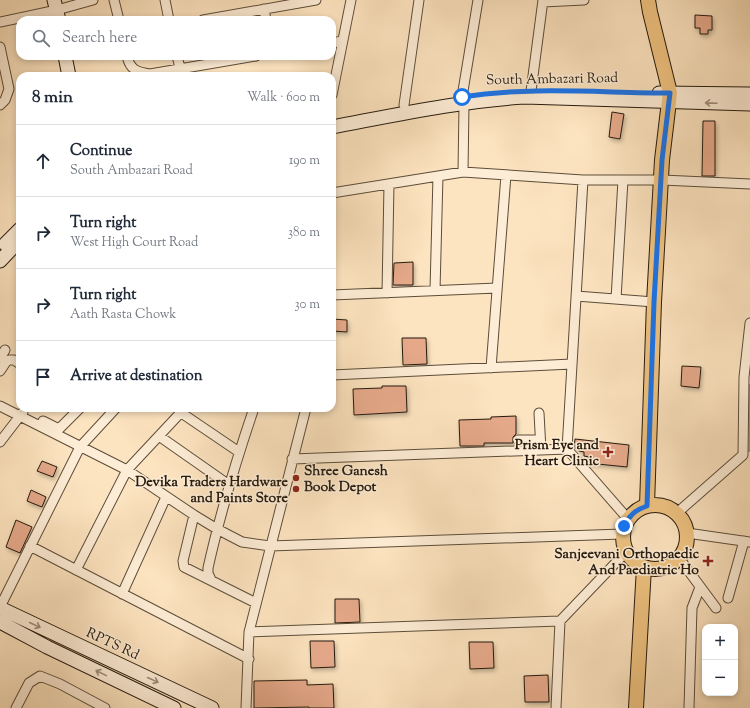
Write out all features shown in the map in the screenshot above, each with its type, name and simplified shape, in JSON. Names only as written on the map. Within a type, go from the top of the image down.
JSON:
[{"type":"main road","points":[[648,0],[674,98]]},
{"type":"main road","points":[[650,505],[655,463],[665,276],[665,180],[662,160],[674,98],[655,0]]},
{"type":"main road","points":[[66,60],[68,72]]},
{"type":"main road","name":"South Ambazari Road","points":[[336,126],[463,100],[487,93],[531,91],[674,98],[750,104]]},
{"type":"main road","name":"South Ambazari Road","points":[[336,119],[404,106],[463,100],[525,97],[674,98],[750,94]]},
{"type":"main road","points":[[650,505],[654,302],[665,180]]},
{"type":"main road","points":[[0,250],[16,233]]},
{"type":"main road","points":[[0,261],[16,244]]},
{"type":"main road","points":[[650,505],[662,505],[677,513],[682,519],[687,533],[687,542],[684,551],[671,565],[662,568],[648,568],[637,564],[626,552],[623,543],[622,534],[628,518],[639,508],[650,505]]},
{"type":"main road","points":[[636,708],[648,568]]},
{"type":"main road","points":[[643,708],[648,568]]},
{"type":"main road","name":"RPTS Rd","points":[[0,608],[212,708]]},
{"type":"main road","points":[[0,622],[47,647],[174,708]]},
{"type":"street","points":[[28,16],[93,0]]},
{"type":"street","points":[[114,0],[118,16]]},
{"type":"street","points":[[165,0],[168,16]]},
{"type":"street","points":[[225,16],[264,9],[275,4],[316,0]]},
{"type":"street","points":[[336,73],[351,0]]},
{"type":"street","points":[[404,106],[419,0]]},
{"type":"street","points":[[463,172],[463,100],[478,0]]},
{"type":"street","points":[[531,91],[543,1],[584,0]]},
{"type":"street","points":[[264,9],[265,16]]},
{"type":"street","points":[[0,22],[16,19]]},
{"type":"street","points":[[336,42],[342,41]]},
{"type":"street","points":[[0,47],[2,70],[9,89],[5,100],[0,105]]},
{"type":"street","points":[[128,60],[129,63],[138,72]]},
{"type":"street","points":[[178,60],[181,72],[237,60]]},
{"type":"street","points":[[336,192],[463,172],[583,180],[665,180],[750,184]]},
{"type":"street","points":[[491,368],[506,175]]},
{"type":"street","points":[[435,290],[438,176]]},
{"type":"street","points":[[583,180],[567,449],[628,518]]},
{"type":"street","points":[[616,299],[623,180]]},
{"type":"street","points":[[387,292],[390,184]]},
{"type":"street","points":[[336,295],[497,288]]},
{"type":"street","points":[[576,296],[654,302]]},
{"type":"street","points":[[677,513],[747,455],[747,377],[750,323]]},
{"type":"street","points":[[0,370],[9,360],[16,361]]},
{"type":"street","points":[[336,375],[572,364]]},
{"type":"street","points":[[0,401],[16,410]]},
{"type":"street","points":[[0,406],[16,412]]},
{"type":"street","points":[[16,412],[22,414]]},
{"type":"street","points":[[19,412],[53,430],[80,447],[127,470],[194,515],[242,542],[270,546],[622,534]]},
{"type":"street","points":[[53,430],[59,429],[76,412]]},
{"type":"street","points":[[0,608],[80,447],[112,412]]},
{"type":"street","points":[[76,570],[127,470],[180,412]]},
{"type":"street","points":[[185,412],[239,452]]},
{"type":"street","points":[[211,580],[208,574],[208,568],[217,529],[239,452],[253,412]]},
{"type":"street","points":[[246,708],[249,632],[305,412]]},
{"type":"street","points":[[539,413],[541,450]]},
{"type":"street","points":[[0,442],[22,414]]},
{"type":"street","points":[[159,436],[229,485]]},
{"type":"street","points":[[518,440],[540,440]]},
{"type":"street","points":[[292,459],[567,449]]},
{"type":"street","points":[[122,594],[166,497]]},
{"type":"street","points":[[194,515],[183,561],[184,567],[256,603]]},
{"type":"street","points":[[687,533],[747,542],[728,598]]},
{"type":"street","points":[[30,546],[249,659]]},
{"type":"street","points":[[556,708],[560,621],[626,552]]},
{"type":"street","points":[[679,558],[716,608]]},
{"type":"street","points":[[689,708],[692,608],[700,587]]},
{"type":"street","points":[[249,632],[560,621]]},
{"type":"street","points":[[16,708],[29,683],[40,676],[60,684],[105,708]]},
{"type":"green space","points":[[748,385],[750,385],[750,451],[746,451]]},
{"type":"building","points":[[695,15],[712,16],[712,30],[708,30],[708,34],[700,34],[700,28],[695,28]]},
{"type":"building","points":[[612,112],[624,114],[620,139],[609,137]]},
{"type":"building","points":[[703,121],[715,121],[715,176],[702,176]]},
{"type":"building","points":[[413,262],[413,285],[393,285],[394,263]]},
{"type":"building","points":[[336,319],[347,320],[347,332],[336,331]]},
{"type":"building","points":[[402,338],[426,338],[427,364],[403,365]]},
{"type":"building","points":[[682,366],[701,367],[699,388],[681,386]]},
{"type":"building","points":[[382,386],[406,386],[407,412],[354,415],[353,389],[382,388]]},
{"type":"building","points":[[516,416],[516,434],[513,437],[513,443],[484,443],[484,446],[460,446],[459,420],[491,419],[491,417]]},
{"type":"building","points":[[575,439],[629,445],[627,467],[588,463],[589,457],[584,456],[584,452],[579,451],[580,448],[574,448]]},
{"type":"building","points":[[42,461],[57,467],[53,477],[37,471]]},
{"type":"building","points":[[31,490],[46,497],[42,507],[27,501]]},
{"type":"building","points":[[16,520],[32,527],[20,553],[6,547]]},
{"type":"building","points":[[335,599],[359,599],[360,622],[335,623]]},
{"type":"building","points":[[310,641],[334,641],[335,667],[311,668]]},
{"type":"building","points":[[469,642],[493,642],[494,668],[470,669]]},
{"type":"building","points":[[548,675],[549,702],[525,702],[524,676]]},
{"type":"building","points":[[307,680],[307,685],[333,684],[334,708],[254,708],[254,681]]},
{"type":"place","name":"Prism Eye and Heart Clinic","points":[[608,452]]},
{"type":"place","name":"Shree Ganesh Book Depot","points":[[296,478]]},
{"type":"place","name":"Devika Traders Hardware and Paints Store","points":[[296,489]]},
{"type":"place","name":"Sanjeevani Orthopaedic And Paediatric Ho","points":[[708,561]]},
{"type":"route","points":[[462,97],[487,93],[531,91],[670,93],[662,160],[654,302],[647,506],[639,508],[633,513],[628,518],[624,526]]}]
